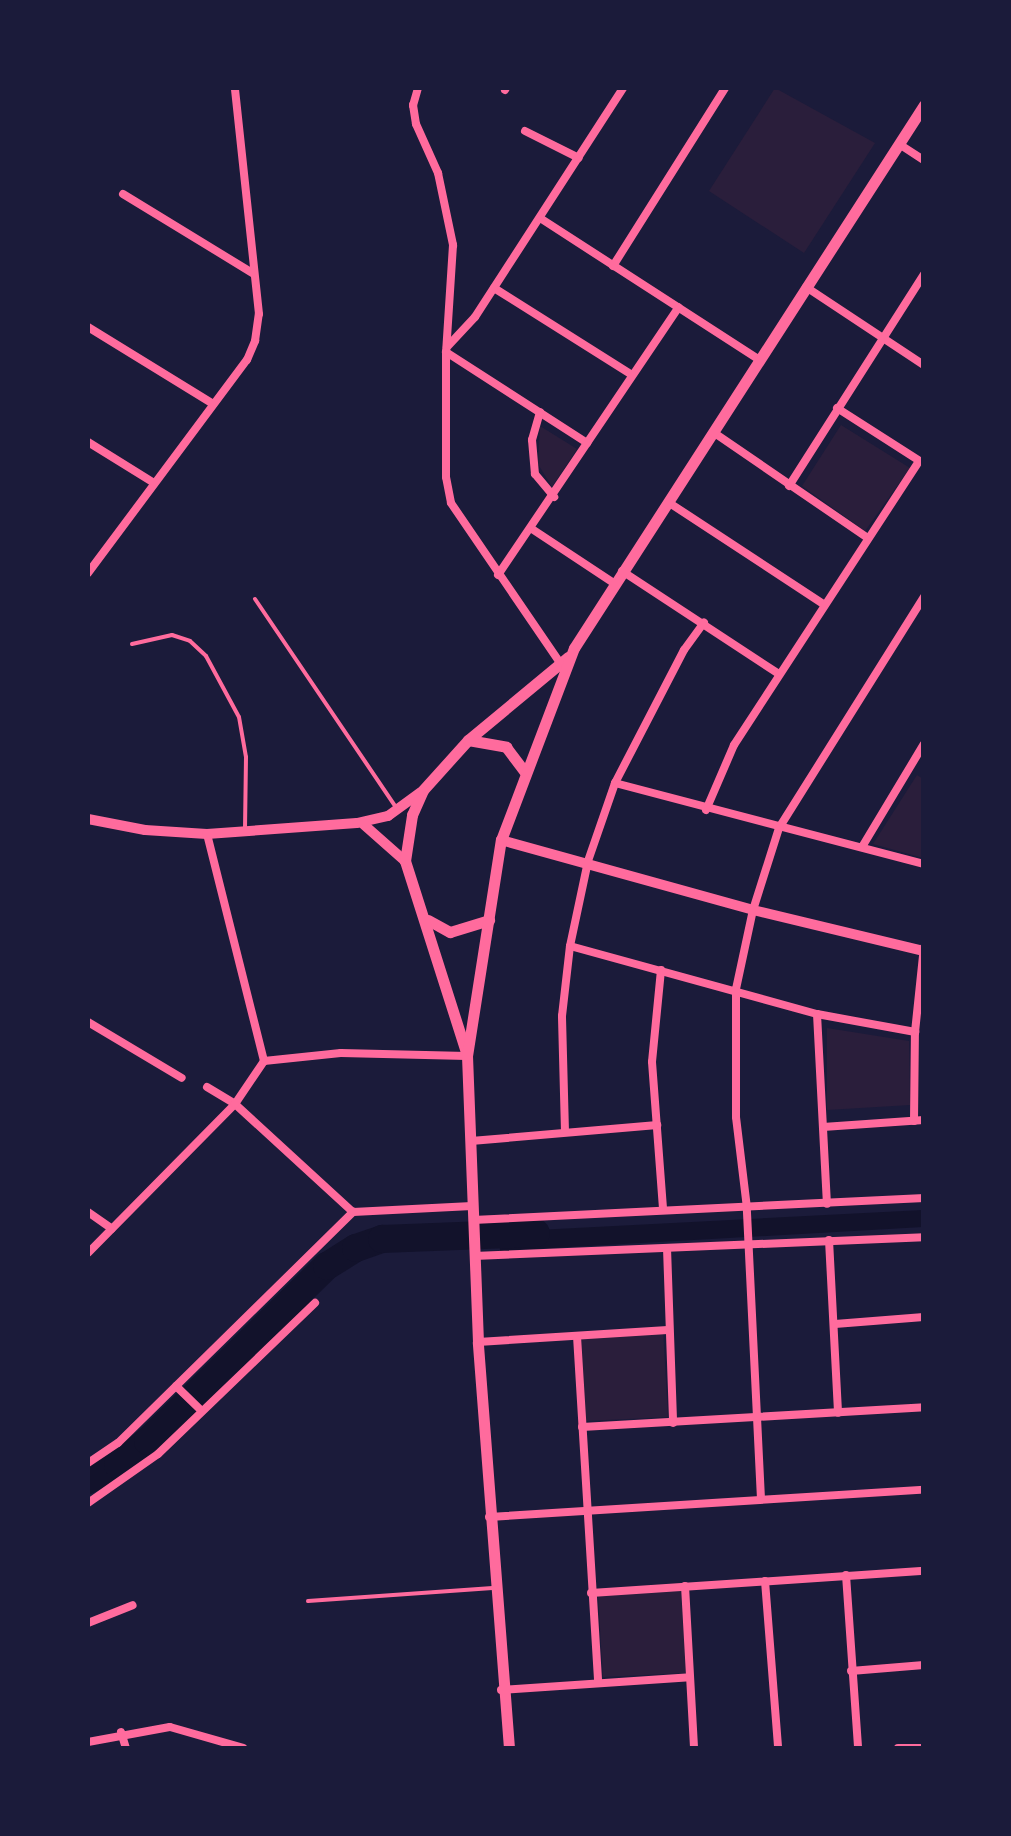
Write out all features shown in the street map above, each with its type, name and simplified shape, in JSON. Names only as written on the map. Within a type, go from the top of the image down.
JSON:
[{"type":"main road","points":[[509,1748],[478,1342],[467,1056],[501,840],[565,659],[924,105]]},
{"type":"main road","points":[[467,1056],[405,862],[412,814],[423,790],[468,740],[565,659]]},
{"type":"main road","points":[[468,740],[506,748],[524,771]]},
{"type":"main road","points":[[425,917],[450,932],[489,920]]},
{"type":"street","points":[[88,573],[247,360],[256,341],[258,314],[235,88]]},
{"type":"street","points":[[418,88],[413,105],[416,124],[438,173],[453,245],[446,350],[446,478],[452,503],[498,574],[565,659]]},
{"type":"street","points":[[446,350],[476,317],[623,88]]},
{"type":"street","points":[[614,266],[725,88]]},
{"type":"street","points":[[525,131],[579,158]]},
{"type":"street","points":[[899,144],[924,160]]},
{"type":"street","points":[[123,194],[254,274]]},
{"type":"street","points":[[540,218],[758,359]]},
{"type":"street","points":[[789,486],[924,274]]},
{"type":"street","points":[[804,286],[924,364]]},
{"type":"street","points":[[494,288],[632,375]]},
{"type":"street","points":[[498,574],[554,497],[679,306]]},
{"type":"street","points":[[88,327],[213,404]]},
{"type":"street","points":[[446,350],[587,442]]},
{"type":"street","points":[[706,810],[734,745],[823,604],[921,462],[837,408]]},
{"type":"street","points":[[540,412],[532,440],[536,474],[554,497]]},
{"type":"street","points":[[713,432],[868,538]]},
{"type":"street","points":[[88,442],[154,483]]},
{"type":"street","points":[[668,502],[823,604]]},
{"type":"street","points":[[532,529],[615,584]]},
{"type":"street","points":[[88,554],[97,560]]},
{"type":"street","points":[[622,571],[778,674]]},
{"type":"street","points":[[761,1499],[747,1211],[735,1104],[736,989],[753,910],[779,828],[924,597]]},
{"type":"street","points":[[565,1132],[562,1016],[570,946],[588,861],[614,783],[684,650],[704,622]]},
{"type":"street","points":[[862,848],[924,744]]},
{"type":"street","points":[[913,760],[924,767]]},
{"type":"street","points":[[614,783],[924,864]]},
{"type":"street","points":[[88,819],[145,830],[208,834],[362,823],[398,810],[423,790]]},
{"type":"street","points":[[362,823],[405,862]]},
{"type":"street","points":[[88,1253],[235,1104],[264,1061],[208,834]]},
{"type":"street","points":[[501,840],[588,861],[753,910],[923,949],[915,1032],[919,1120],[823,1127]]},
{"type":"street","points":[[570,946],[816,1014],[915,1032]]},
{"type":"street","points":[[661,970],[652,1043],[663,1209]]},
{"type":"street","points":[[816,1014],[827,1204]]},
{"type":"street","points":[[88,1022],[182,1078]]},
{"type":"street","points":[[264,1061],[341,1053],[467,1056]]},
{"type":"street","points":[[207,1087],[235,1104],[353,1212],[473,1218],[663,1209],[747,1211],[924,1198]]},
{"type":"street","points":[[471,1141],[657,1125]]},
{"type":"street","points":[[88,1212],[112,1229]]},
{"type":"street","points":[[88,1463],[118,1443],[353,1212]]},
{"type":"street","points":[[474,1253],[924,1237]]},
{"type":"street","points":[[829,1240],[838,1413]]},
{"type":"street","points":[[667,1248],[673,1423]]},
{"type":"street","points":[[88,1503],[127,1480],[199,1408],[315,1303]]},
{"type":"street","points":[[835,1324],[924,1317]]},
{"type":"street","points":[[478,1342],[668,1330]]},
{"type":"street","points":[[577,1336],[598,1682]]},
{"type":"street","points":[[176,1386],[199,1408]]},
{"type":"street","points":[[582,1427],[924,1407]]},
{"type":"street","points":[[489,1517],[924,1490]]},
{"type":"street","points":[[591,1593],[924,1571]]},
{"type":"street","points":[[846,1575],[858,1748]]},
{"type":"street","points":[[765,1580],[778,1748]]},
{"type":"street","points":[[685,1586],[694,1748]]},
{"type":"street","points":[[88,1623],[133,1605]]},
{"type":"street","points":[[852,1671],[924,1665]]},
{"type":"street","points":[[502,1690],[690,1677]]},
{"type":"street","points":[[88,1742],[152,1727],[186,1729],[242,1748]]},
{"type":"street","points":[[121,1732],[126,1748]]},
{"type":"street","points":[[898,1748],[924,1748]]},
{"type":"lane","points":[[254,599],[398,810]]},
{"type":"lane","points":[[132,644],[172,635],[190,641],[206,656],[239,716],[246,757],[245,831]]},
{"type":"lane","points":[[308,1602],[494,1588]]},
{"type":"shaded area","points":[[775,88],[875,143],[804,253],[709,191]]},
{"type":"shaded area","points":[[841,425],[910,468],[865,531],[802,486]]},
{"type":"shaded area","points":[[540,426],[577,449],[552,487],[538,464]]},
{"type":"shaded area","points":[[917,775],[923,779],[923,858],[873,844]]},
{"type":"shaded area","points":[[827,1028],[909,1041],[910,1105],[827,1110]]},
{"type":"shaded area","points":[[923,1210],[923,1227],[500,1251],[499,1232]]},
{"type":"shaded area","points":[[663,1328],[668,1417],[586,1421],[581,1332]]},
{"type":"shaded area","points":[[681,1591],[686,1673],[603,1677],[598,1596]]},
{"type":"waterway","points":[[88,1480],[118,1465],[148,1441],[327,1266],[356,1248],[382,1239],[536,1233]]}]
